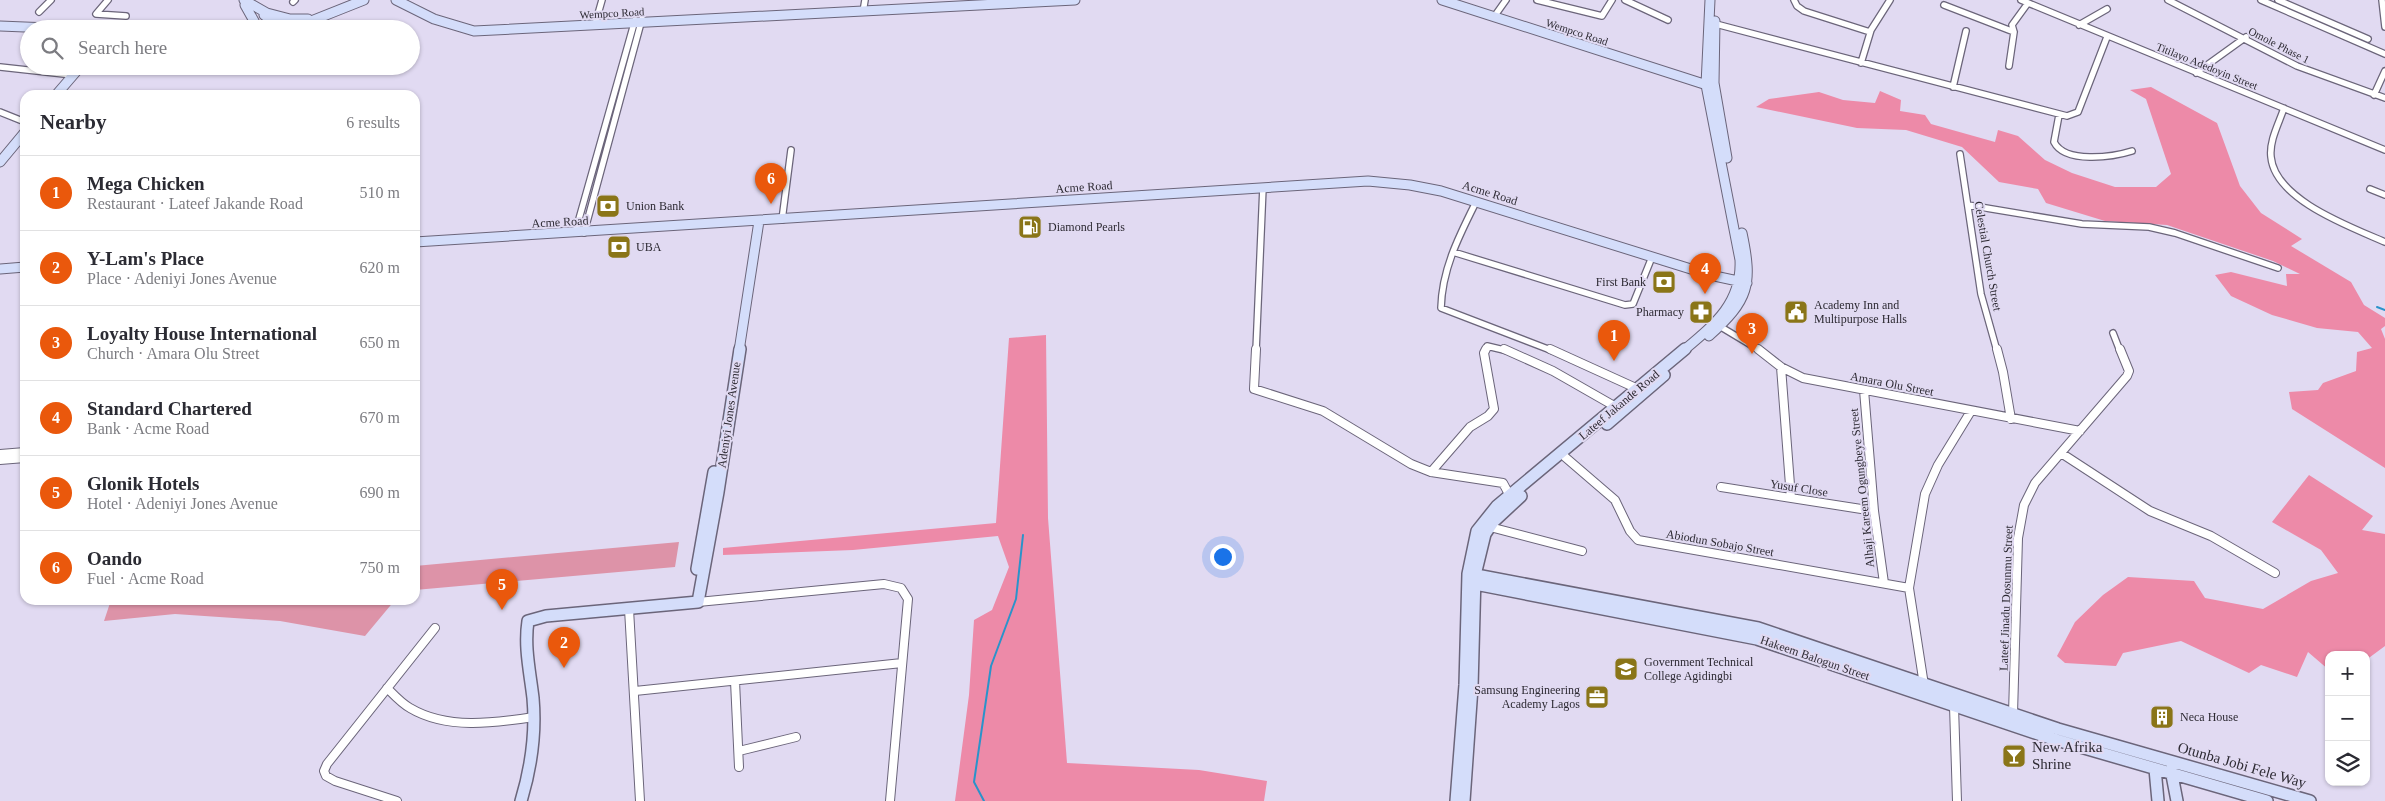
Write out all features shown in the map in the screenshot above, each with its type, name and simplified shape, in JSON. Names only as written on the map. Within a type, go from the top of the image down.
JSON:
[{"type":"street","points":[[39,12],[51,0]]},
{"type":"street","points":[[108,0],[96,14],[126,16]]},
{"type":"street","points":[[237,0],[250,3],[278,20]]},
{"type":"street","points":[[315,20],[364,0]]},
{"type":"street","points":[[322,20],[371,0]]},
{"type":"street","name":"Wempco Road","points":[[396,0],[434,20],[474,31],[1003,0]]},
{"type":"street","name":"Wempco Road","points":[[407,0],[453,22],[475,28],[596,21],[638,21]]},
{"type":"street","points":[[596,21],[602,0]]},
{"type":"street","name":"Wempco Road","points":[[864,7],[1075,0]]},
{"type":"street","name":"Wempco Road","points":[[1444,0],[1709,82]]},
{"type":"street","name":"Wempco Road","points":[[1454,0],[1709,82]]},
{"type":"street","points":[[1496,14],[1506,0]]},
{"type":"street","points":[[1537,0],[1602,16],[1612,0]]},
{"type":"street","points":[[1625,0],[1668,20]]},
{"type":"street","name":"Lateef Jakande Road","points":[[1709,82],[1712,23],[1710,0]]},
{"type":"street","name":"Lateef Jakande Road","points":[[1456,801],[1471,579],[1478,530],[1486,517],[1510,496],[1638,389],[1717,325],[1733,315],[1743,300],[1740,260],[1709,82],[1712,23],[1716,0]]},
{"type":"street","points":[[1794,0],[1797,6],[1804,11],[1870,32]]},
{"type":"street","points":[[1861,63],[1870,32],[1878,14],[1890,0]]},
{"type":"street","name":"Titilayo Adedoyin Street","points":[[2021,0],[2385,150]]},
{"type":"street","name":"Omole Phase 1","points":[[2168,0],[2245,37],[2314,74],[2375,93],[2385,98]]},
{"type":"street","points":[[2177,0],[2245,37],[2196,72]]},
{"type":"street","points":[[2261,0],[2385,54]]},
{"type":"street","points":[[2278,0],[2368,38]]},
{"type":"street","points":[[2382,0],[2385,27]]},
{"type":"street","points":[[2009,66],[2014,32],[2012,25],[2028,2]]},
{"type":"street","points":[[250,3],[254,20]]},
{"type":"street","points":[[250,3],[272,20]]},
{"type":"street","points":[[1944,5],[2014,32]]},
{"type":"street","points":[[2079,25],[2107,9]]},
{"type":"street","points":[[268,13],[301,20],[336,12]]},
{"type":"street","points":[[579,233],[596,184],[638,21]]},
{"type":"street","points":[[579,233],[588,185],[638,21]]},
{"type":"street","points":[[1712,23],[2067,116],[2078,112],[2107,37]]},
{"type":"street","points":[[0,27],[20,28]]},
{"type":"street","points":[[0,27],[20,28]]},
{"type":"street","points":[[1953,87],[1966,31]]},
{"type":"street","points":[[0,67],[20,69]]},
{"type":"street","points":[[2385,71],[2375,93],[2385,94]]},
{"type":"street","points":[[60,90],[73,75]]},
{"type":"street","points":[[2284,108],[2272,144],[2271,159],[2277,176],[2289,190],[2311,206],[2385,242]]},
{"type":"street","points":[[0,112],[20,120]]},
{"type":"street","points":[[2059,115],[2054,142],[2062,150],[2098,158],[2114,157],[2132,151]]},
{"type":"street","points":[[0,162],[20,138]]},
{"type":"street","points":[[782,220],[791,150]]},
{"type":"street","name":"Celestial Church Street","points":[[1960,154],[1981,294],[2003,372],[2012,419]]},
{"type":"street","name":"Acme Road","points":[[420,242],[782,220],[1357,181],[1393,182],[1417,185],[1476,202],[1743,287]]},
{"type":"street","points":[[588,185],[596,184]]},
{"type":"street","points":[[1263,187],[1254,389],[1323,411],[1411,464],[1431,472],[1499,481],[1506,485],[1510,496]]},
{"type":"street","points":[[2370,189],[2385,195]]},
{"type":"street","points":[[1476,202],[1453,252],[1442,282],[1441,308],[1476,323],[1534,342],[1638,389]]},
{"type":"street","points":[[1968,205],[2082,224],[2149,227],[2175,233],[2278,268]]},
{"type":"street","name":"Adeniyi Jones Avenue","points":[[695,603],[740,302],[757,221]]},
{"type":"street","points":[[1453,252],[1625,305],[1633,304],[1652,257]]},
{"type":"street","points":[[0,269],[20,267]]},
{"type":"street","name":"Lateef Jakande Road","points":[[1464,801],[1472,687],[1471,579],[1483,540],[1490,526],[1565,457],[1646,393],[1717,325]]},
{"type":"street","name":"Amara Olu Street","points":[[1717,325],[1762,352],[1781,367],[1810,380],[2080,431]]},
{"type":"street","name":"Lateef Jinadu Dosunmu Street","points":[[2013,714],[2020,519],[2024,505],[2035,483],[2127,376],[2129,371],[2113,333]]},
{"type":"street","points":[[1431,472],[1470,427],[1488,416],[1494,409],[1484,352],[1487,346],[1522,356],[1545,366],[1616,407]]},
{"type":"street","points":[[1781,367],[1791,498]]},
{"type":"street","name":"Alhaji Kareem Ogungbeye Street","points":[[1864,390],[1874,511],[1884,583]]},
{"type":"street","points":[[1924,685],[1909,588],[1925,494],[1938,465],[1971,411]]},
{"type":"street","points":[[1,457],[20,453]]},
{"type":"street","points":[[2061,453],[2150,511],[2211,536],[2275,573]]},
{"type":"street","points":[[1,457],[20,458]]},
{"type":"street","name":"Abiodun Sobajo Street","points":[[1565,457],[1615,500],[1620,507],[1628,530],[1638,540],[1909,588]]},
{"type":"street","name":"Yusuf Close","points":[[1721,487],[1874,511]]},
{"type":"street","points":[[1490,526],[1582,550]]},
{"type":"street","name":"Hakeem Balogun Street","points":[[1471,579],[1737,633],[1924,685],[2165,761]]},
{"type":"street","points":[[521,801],[534,717],[524,642],[528,621],[546,616],[894,584],[901,588],[908,599],[890,801]]},
{"type":"street","points":[[630,609],[640,801]]},
{"type":"street","points":[[397,801],[335,781],[326,776],[324,771],[327,764],[435,628]]},
{"type":"street","points":[[635,691],[902,663]]},
{"type":"street","name":"Hakeem Balogun Street","points":[[1853,665],[1954,706],[2155,769]]},
{"type":"street","points":[[734,681],[739,767]]},
{"type":"street","points":[[388,688],[411,710],[441,720],[491,723],[534,717]]},
{"type":"street","points":[[1954,706],[1957,801]]},
{"type":"street","points":[[739,751],[796,737]]},
{"type":"street","points":[[2158,801],[2155,769],[2165,761],[2173,775],[2177,801]]},
{"type":"street","name":"Otunba Jobi Fele Way","points":[[2165,761],[2310,801]]},
{"type":"street","name":"Otunba Jobi Fele Way","points":[[2155,769],[2267,801]]},
{"type":"shaded area","points":[[2151,87],[2217,123],[2240,186],[2261,213],[2302,239],[2291,246],[2351,282],[2364,305],[2385,318],[2385,326],[2381,329],[2385,339],[2385,468],[2292,409],[2289,392],[2318,390],[2323,383],[2356,371],[2357,352],[2372,348],[2358,332],[2317,328],[2272,315],[2231,296],[2215,275],[2231,272],[2287,286],[2286,274],[2300,274],[2273,261],[2167,225],[2105,221],[2046,203],[2038,189],[1999,182],[1962,147],[1906,130],[1857,128],[1756,107],[1769,99],[1819,92],[1843,100],[1875,103],[1880,91],[1901,100],[1900,111],[1925,115],[1931,124],[1995,142],[1998,130],[2018,136],[2045,160],[2072,173],[2115,187],[2156,187],[2171,174],[2146,99],[2130,90]]},
{"type":"shaded area","points":[[1046,335],[1048,518],[1067,763],[1199,770],[1267,781],[1264,801],[955,801],[969,695],[974,620],[992,610],[1009,567],[998,536],[853,550],[723,555],[723,548],[996,523],[1009,338]]},
{"type":"shaded area","points":[[2309,475],[2373,516],[2362,530],[2385,534],[2385,646],[2370,657],[2370,651],[2325,651],[2325,667],[2308,652],[2297,677],[2261,665],[2249,673],[2181,641],[2123,653],[2116,666],[2065,663],[2057,656],[2075,622],[2103,595],[2128,577],[2194,581],[2205,598],[2263,609],[2311,581],[2338,573],[2321,550],[2272,522]]},
{"type":"shaded area","points":[[679,542],[675,567],[420,590],[420,566]]},
{"type":"shaded area","points":[[109,605],[391,605],[365,636],[280,621],[175,614],[104,621]]},
{"type":"waterway","points":[[2377,307],[2385,310]]},
{"type":"waterway","points":[[984,801],[974,782],[991,666],[1016,599],[1023,535]]},
{"type":"place","name":"Oando","points":[[771,204]]},
{"type":"place","name":"Union Bank","points":[[608,206]]},
{"type":"place","name":"Diamond Pearls","points":[[1030,227]]},
{"type":"place","name":"UBA","points":[[619,247]]},
{"type":"place","name":"First Bank","points":[[1664,282]]},
{"type":"place","name":"Standard Chartered","points":[[1705,294]]},
{"type":"place","name":"Pharmacy","points":[[1701,312]]},
{"type":"place","name":"Academy Inn and Multipurpose Halls","points":[[1796,312]]},
{"type":"place","name":"Loyalty House International","points":[[1752,354]]},
{"type":"place","name":"Mega Chicken","points":[[1614,361]]},
{"type":"place","name":"Glonik Hotels","points":[[502,610]]},
{"type":"place","name":"Y-Lam's Place","points":[[564,668]]},
{"type":"place","name":"Government Technical College Agidingbi","points":[[1626,669]]},
{"type":"place","name":"Samsung Engineering Academy Lagos","points":[[1597,697]]},
{"type":"place","name":"Neca House","points":[[2162,717]]},
{"type":"place","name":"New Afrika Shrine","points":[[2014,756]]}]
